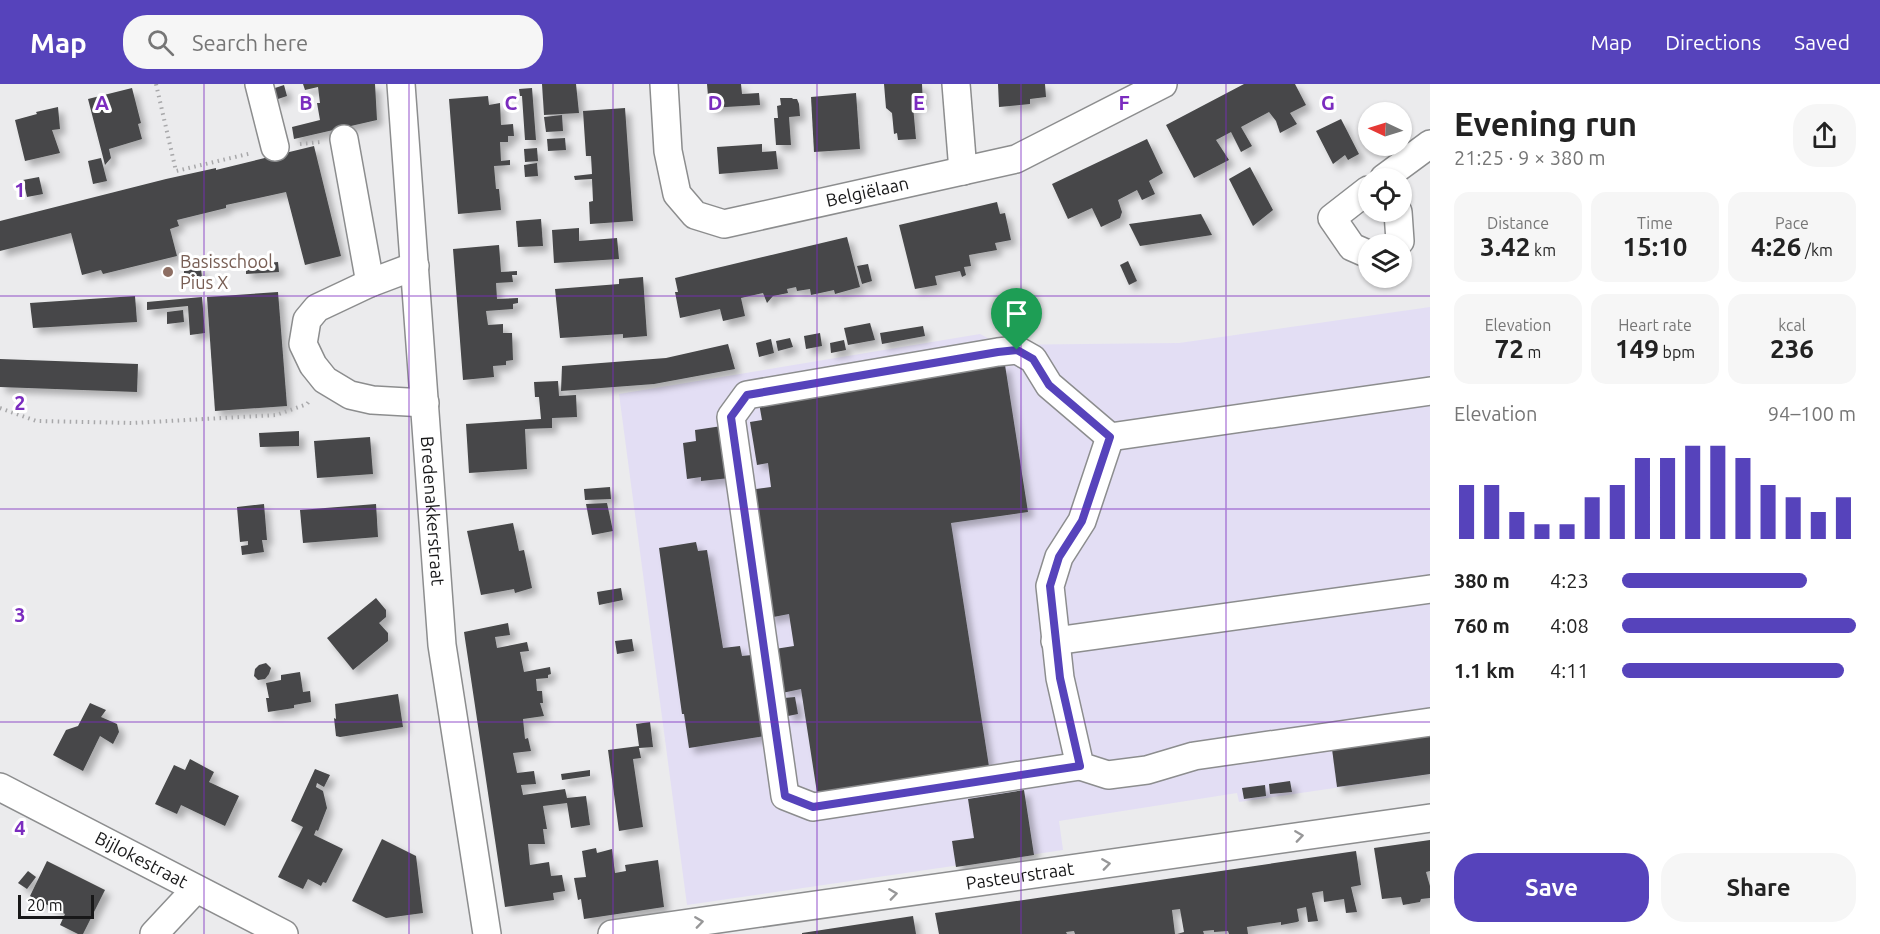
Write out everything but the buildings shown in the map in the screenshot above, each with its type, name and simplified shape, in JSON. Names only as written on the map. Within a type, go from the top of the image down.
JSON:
[{"type":"street","points":[[259,84],[275,147]]},
{"type":"street","name":"Bredenakkerstraat","points":[[401,84],[442,645],[487,934]]},
{"type":"street","name":"Belgiëlaan","points":[[663,84],[668,152],[677,194],[695,215],[724,224],[1016,159],[1163,84]]},
{"type":"street","points":[[956,84],[963,171]]},
{"type":"street","points":[[344,139],[370,283]]},
{"type":"street","points":[[1398,168],[1430,144]]},
{"type":"street","points":[[1358,198],[1332,218],[1352,247],[1358,250]]},
{"type":"street","points":[[415,266],[370,283],[316,308],[307,320],[303,344],[313,364],[326,380],[350,395],[372,400],[425,403]]},
{"type":"street","points":[[1430,391],[1110,437],[1049,385],[1033,359],[1017,350],[747,395],[731,417],[785,796],[813,807],[1080,766],[1108,775],[1118,774],[1147,770],[1194,756],[1430,722]]},
{"type":"street","points":[[1080,766],[1060,678],[1050,586],[1059,557],[1082,521],[1110,437]]},
{"type":"street","points":[[1055,640],[1430,589]]},
{"type":"street","name":"Bijlokestraat","points":[[0,787],[284,934]]},
{"type":"street","name":"Pasteurstraat","points":[[618,934],[1430,818]]},
{"type":"street","points":[[154,934],[196,889]]},
{"type":"path","points":[[156,84],[176,171],[275,147],[344,139]]},
{"type":"path","points":[[0,408],[36,421],[47,422],[134,423],[276,415],[307,404],[326,380]]},
{"type":"shaded area","points":[[1430,307],[1430,774],[1239,802],[1237,793],[1059,821],[1063,850],[687,905],[619,394],[980,334],[1001,345],[1179,343]]},
{"type":"place","name":"Basisschool Pius X","points":[[168,272]]},
{"type":"route","points":[[1017,350],[1033,359],[1049,385],[1110,437],[1082,521],[1059,557],[1050,586],[1060,678],[1080,766],[813,807],[785,796],[731,417],[747,395],[1017,350]]}]
